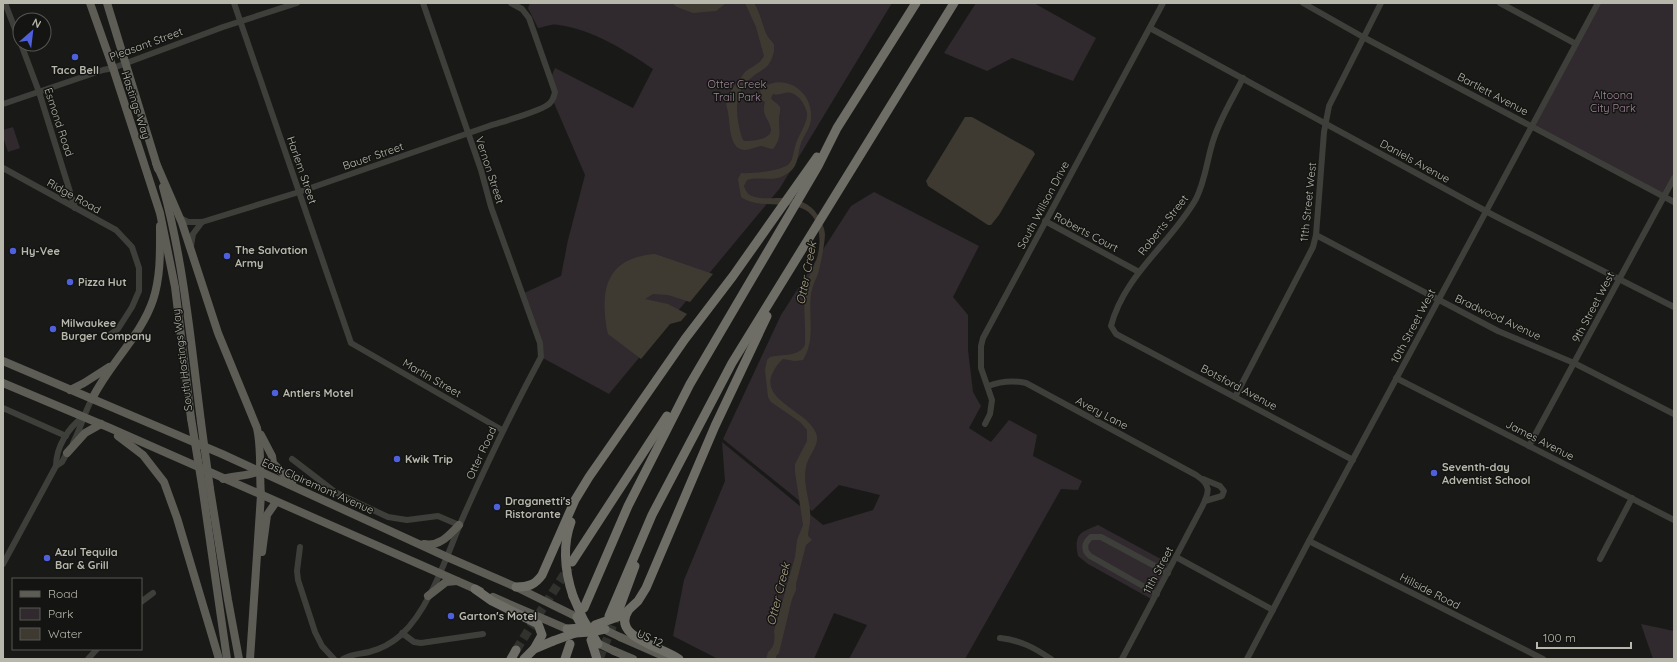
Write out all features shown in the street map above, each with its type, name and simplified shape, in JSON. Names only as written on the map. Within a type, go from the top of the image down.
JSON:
[{"type":"highway","points":[[584,608],[628,506],[690,384],[837,128],[916,3]]},
{"type":"highway","points":[[608,616],[638,546],[672,476],[732,363],[794,265],[954,3]]},
{"type":"highway","points":[[516,587],[526,587],[533,584],[542,575],[575,500],[598,462],[685,339],[816,164]]},
{"type":"highway","points":[[534,649],[585,630],[623,613],[638,601],[646,588],[731,390],[794,265]]},
{"type":"highway","points":[[572,562],[690,384]]},
{"type":"highway","points":[[594,659],[566,571],[565,553],[567,534],[578,503],[598,462]]},
{"type":"highway","points":[[672,476],[645,539],[623,613],[626,629],[631,634],[679,659]]},
{"type":"highway","points":[[475,589],[492,601],[538,624],[542,635],[534,649],[524,659]]},
{"type":"highway","points":[[585,630],[605,629]]},
{"type":"highway","points":[[565,659],[570,644]]},
{"type":"highway","points":[[511,659],[516,650]]},
{"type":"main road","name":"Hastings Way","points":[[90,3],[113,68],[160,214]]},
{"type":"main road","name":"Hastings Way","points":[[107,3],[126,63]]},
{"type":"main road","name":"South Hastings Way","points":[[126,63],[156,163],[169,211],[180,262],[210,489],[239,659]]},
{"type":"main road","points":[[156,163],[180,218],[218,333],[257,428],[272,456],[273,463],[282,474],[300,489]]},
{"type":"main road","name":"South Hastings Way","points":[[160,214],[176,287],[191,418],[227,659]]},
{"type":"main road","points":[[92,399],[112,365],[140,326],[153,300],[158,273],[160,214]]},
{"type":"main road","name":"East Clairemont Avenue","points":[[3,361],[300,489],[447,558],[516,587],[562,610],[585,630],[614,651],[633,659]]},
{"type":"main road","points":[[70,390],[112,365]]},
{"type":"main road","name":"East Clairemont Avenue","points":[[3,383],[101,424],[557,625],[585,630]]},
{"type":"main road","points":[[67,453],[85,433],[101,424],[143,455],[164,482],[177,518],[219,659]]},
{"type":"main road","points":[[250,659],[261,495],[259,471],[261,454],[257,428]]},
{"type":"main road","points":[[223,479],[259,471]]},
{"type":"main road","points":[[256,580],[263,550],[267,515],[276,502]]},
{"type":"main road","points":[[416,543],[431,545],[437,544],[447,537],[459,525]]},
{"type":"main road","points":[[428,596],[446,582],[458,582]]},
{"type":"main road","name":"US 12","points":[[605,629],[670,659]]},
{"type":"street","name":"Esmond Road","points":[[5,3],[12,22]]},
{"type":"street","name":"Harlem Street","points":[[234,3],[351,343]]},
{"type":"street","name":"Pleasant Street","points":[[3,104],[103,70],[113,68],[240,21],[297,3]]},
{"type":"street","name":"Vernon Street","points":[[423,3],[467,134],[481,170],[491,207],[540,343]]},
{"type":"street","name":"Bauer Street","points":[[180,218],[188,222],[202,222],[299,192],[518,118],[549,105],[555,92],[529,18],[522,9],[511,3]]},
{"type":"street","name":"South Willson Drive","points":[[986,424],[992,407],[991,394],[981,363],[981,346],[983,338],[1163,3]]},
{"type":"street","name":"Bartlett Avenue","points":[[1303,3],[1363,37],[1674,202]]},
{"type":"street","name":"11th Street West","points":[[1235,396],[1308,259],[1316,235],[1326,123],[1329,106],[1381,3]]},
{"type":"street","points":[[1500,3],[1576,44]]},
{"type":"street","name":"10th Street West","points":[[1247,659],[1598,3]]},
{"type":"street","name":"Daniels Avenue","points":[[1150,28],[1486,211],[1620,278],[1674,307]]},
{"type":"street","name":"Esmond Road","points":[[23,52],[39,92],[75,208]]},
{"type":"street","name":"Roberts Street","points":[[1116,334],[1110,326],[1114,312],[1139,272],[1175,229],[1196,198],[1205,176],[1213,140],[1220,121],[1243,78]]},
{"type":"street","name":"Ridge Road","points":[[3,168],[116,230],[132,247],[139,268],[140,291],[118,329],[108,336]]},
{"type":"street","name":"9th Street West","points":[[1529,446],[1674,178]]},
{"type":"street","points":[[191,248],[193,234],[202,222]]},
{"type":"street","name":"Roberts Court","points":[[1045,222],[1139,272]]},
{"type":"street","name":"Bradwood Avenue","points":[[1316,235],[1498,331],[1574,363],[1674,414]]},
{"type":"street","name":"Botsford Avenue","points":[[1116,334],[1353,460]]},
{"type":"street","name":"Martin Street","points":[[351,343],[502,430]]},
{"type":"street","name":"Otter Road","points":[[343,659],[352,655],[378,649],[391,642],[402,633],[428,596],[447,558],[459,525],[502,430],[541,357],[540,343]]},
{"type":"street","name":"James Avenue","points":[[1396,378],[1674,520]]},
{"type":"street","name":"Avery Lane","points":[[988,386],[1002,381],[1026,383],[1202,479],[1220,486],[1224,491],[1222,496],[1205,501]]},
{"type":"street","points":[[56,466],[62,462],[81,428],[83,417],[92,399]]},
{"type":"street","points":[[3,408],[66,436]]},
{"type":"street","points":[[3,564],[56,466],[57,453],[66,436],[72,425],[83,417]]},
{"type":"street","points":[[292,459],[335,492],[388,517],[407,520],[438,516],[459,525]]},
{"type":"street","name":"11th Street","points":[[1122,659],[1208,496],[1208,489],[1202,479]]},
{"type":"street","points":[[1600,559],[1632,498]]},
{"type":"street","points":[[1157,594],[1090,556],[1085,550],[1086,544],[1092,537],[1101,537],[1168,573]]},
{"type":"street","name":"Hillside Road","points":[[1309,541],[1543,659]]},
{"type":"street","points":[[300,547],[297,571],[298,580],[314,632],[322,646],[334,659]]},
{"type":"street","points":[[1176,557],[1273,610]]},
{"type":"street","points":[[142,601],[153,593]]},
{"type":"street","points":[[402,633],[414,642],[421,643],[483,634]]},
{"type":"street","points":[[1000,638],[1024,643],[1051,659]]},
{"type":"street","points":[[88,659],[96,650]]},
{"type":"green space","name":"Otter Creek Trail Park","points":[[530,3],[892,3],[780,188],[609,394],[541,357],[540,343],[522,294],[561,276],[568,240],[585,175],[554,103],[552,75],[555,68],[633,108],[653,69],[620,48],[584,31],[557,25],[538,28],[528,8]]},
{"type":"green space","points":[[976,3],[1034,3],[1096,38],[1073,81],[1012,58],[987,71],[944,53]]},
{"type":"green space","name":"Altoona City Park","points":[[1598,3],[1674,3],[1674,178],[1664,196],[1531,126]]},
{"type":"green space","points":[[13,127],[20,148],[8,152],[3,137],[3,130]]},
{"type":"green space","points":[[874,192],[979,246],[953,297],[968,315],[968,350],[973,392],[981,406],[969,428],[991,442],[1009,420],[1037,435],[1033,456],[1082,481],[1078,490],[1061,489],[965,659],[849,659],[867,625],[834,613],[814,659],[718,659],[673,636],[684,580],[725,481],[722,442],[823,525],[873,510],[880,495],[839,485],[812,511],[723,439],[781,315],[851,206]]},
{"type":"green space","points":[[1098,525],[1172,565],[1153,600],[1088,564],[1078,556],[1077,543],[1079,535]]},
{"type":"green space","points":[[1641,624],[1674,631],[1674,659],[1653,659]]},
{"type":"water","points":[[672,3],[726,3],[716,11],[693,13],[677,7]]},
{"type":"water","points":[[745,3],[754,3],[766,33],[774,45],[774,51],[768,65],[745,84],[738,98],[737,114],[742,138],[744,141],[756,140],[765,138],[770,133],[770,125],[764,111],[765,102],[762,100],[760,90],[778,82],[794,86],[802,92],[807,99],[810,108],[811,121],[801,143],[795,166],[792,170],[779,178],[747,180],[744,186],[750,195],[755,197],[792,199],[807,205],[814,210],[820,218],[825,235],[818,274],[811,294],[811,327],[807,352],[803,360],[795,361],[783,359],[773,372],[770,383],[773,392],[779,399],[811,425],[817,437],[816,446],[807,463],[805,474],[810,508],[808,536],[812,540],[806,545],[796,584],[796,590],[792,599],[779,653],[776,656],[776,659],[766,659],[774,642],[774,631],[795,557],[797,540],[803,525],[795,464],[807,441],[807,430],[800,422],[771,402],[768,397],[765,370],[767,360],[770,357],[799,352],[805,345],[805,290],[819,251],[819,237],[816,222],[808,211],[794,206],[755,203],[741,197],[738,179],[741,173],[773,170],[789,164],[807,117],[805,107],[801,100],[794,94],[787,92],[776,95],[773,94],[771,98],[780,107],[780,110],[779,138],[773,149],[761,146],[743,150],[734,143],[726,104],[727,97],[745,72],[758,63],[764,56],[756,27]]},
{"type":"water","points":[[965,117],[972,117],[1033,151],[1035,154],[999,215],[991,225],[988,225],[928,186],[926,181]]},
{"type":"water","points":[[655,254],[713,274],[690,302],[668,295],[653,294],[645,299],[668,304],[687,314],[681,321],[670,324],[641,359],[608,334],[605,304],[606,291],[609,280],[616,270],[625,262],[638,257]]},
{"type":"tunnel","points":[[516,650],[569,567]]},
{"type":"tunnel","points":[[599,659],[618,612]]},
{"type":"place","name":"Taco Bell","points":[[75,57]]},
{"type":"place","name":"Hy-Vee","points":[[13,251]]},
{"type":"place","name":"The Salvation Army","points":[[227,256]]},
{"type":"place","name":"Pizza Hut","points":[[70,282]]},
{"type":"place","name":"Milwaukee Burger Company","points":[[53,329]]},
{"type":"place","name":"Antlers Motel","points":[[275,393]]},
{"type":"place","name":"Kwik Trip","points":[[397,459]]},
{"type":"place","name":"Seventh-day Adventist School","points":[[1434,473]]},
{"type":"place","name":"Draganetti's Ristorante","points":[[497,507]]},
{"type":"place","name":"Azul Tequila Bar & Grill","points":[[47,558]]},
{"type":"place","name":"Garton's Motel","points":[[451,616]]},
{"type":"water label","name":"Otter Creek","points":[[806,273]]},
{"type":"water label","name":"Otter Creek","points":[[778,594]]}]
